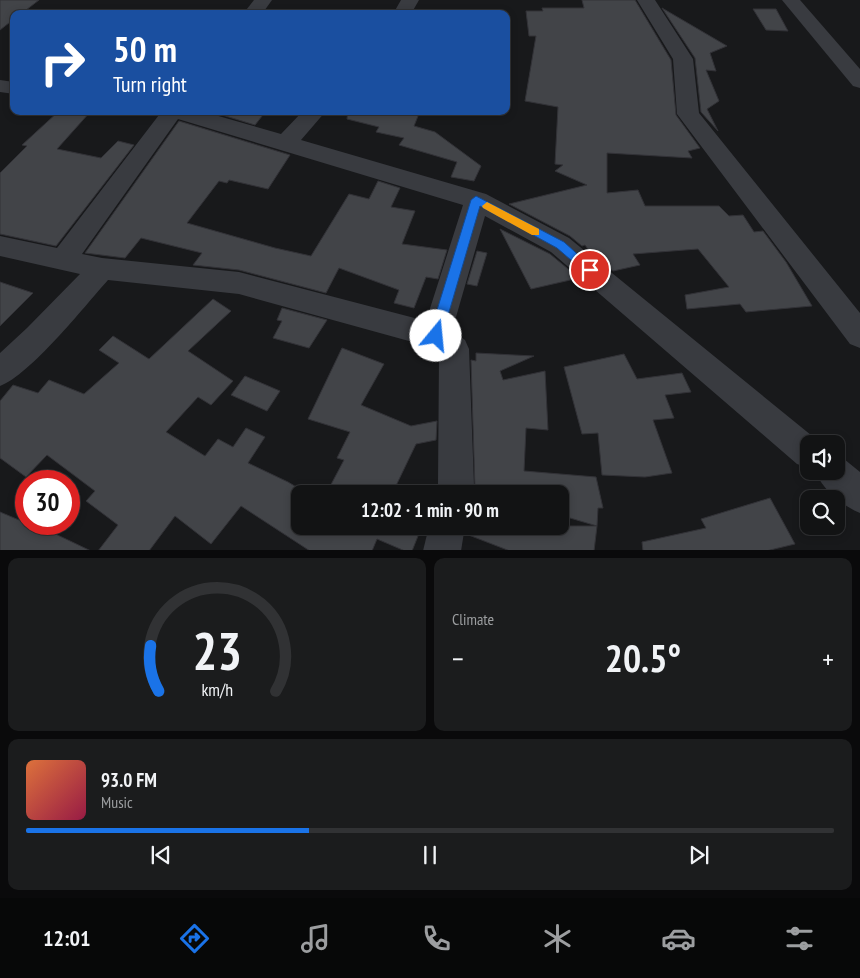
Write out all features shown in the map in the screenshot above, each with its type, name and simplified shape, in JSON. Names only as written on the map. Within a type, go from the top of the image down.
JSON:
[{"type":"street","points":[[255,10],[263,0]]},
{"type":"street","points":[[646,0],[683,59],[688,114],[860,335]]},
{"type":"street","points":[[791,0],[860,82]]},
{"type":"street","points":[[63,260],[172,115]]},
{"type":"street","points":[[188,115],[476,200],[560,245],[800,445]]},
{"type":"street","points":[[286,144],[311,115]]},
{"type":"street","points":[[436,336],[476,200]]},
{"type":"street","points":[[0,246],[102,268],[239,283],[436,336],[454,349],[456,485]]},
{"type":"street","points":[[0,372],[38,337],[102,268]]},
{"type":"street","points":[[842,480],[860,495]]},
{"type":"street","points":[[442,550],[445,535]]},
{"type":"building","points":[[0,0],[39,0],[26,10],[10,10],[10,22],[0,30]]},
{"type":"building","points":[[582,0],[635,0],[671,60],[676,115],[700,148],[688,151],[692,158],[607,153],[607,193],[638,190],[645,206],[719,206],[729,216],[743,215],[754,232],[763,231],[786,262],[812,306],[746,312],[740,304],[687,309],[685,295],[729,287],[698,249],[633,254],[640,265],[613,271],[592,255],[585,245],[582,246],[570,236],[509,204],[587,185],[555,171],[563,165],[555,164],[558,107],[525,101],[536,36],[529,36],[526,11],[543,11],[542,8],[584,8]]},
{"type":"building","points":[[662,8],[727,46],[710,53],[716,71],[706,70],[719,101],[707,109],[718,131],[701,112],[695,58]]},
{"type":"building","points":[[753,9],[776,9],[788,31],[766,30]]},
{"type":"building","points":[[55,115],[87,115],[57,149],[101,158],[118,141],[134,145],[56,246],[0,234],[0,173],[27,146],[22,145]]},
{"type":"building","points":[[222,115],[263,115],[255,125]]},
{"type":"building","points":[[348,115],[418,115],[414,126],[435,132],[481,166],[474,181],[451,177],[457,162],[399,145],[404,138],[376,132],[379,127],[347,119]]},
{"type":"building","points":[[179,121],[290,155],[268,189],[229,180],[227,183],[219,181],[187,223],[275,248],[311,256],[349,194],[369,199],[378,181],[400,188],[391,207],[415,211],[402,244],[447,250],[438,279],[426,277],[414,308],[394,303],[399,290],[339,268],[326,293],[239,270],[193,265],[202,253],[141,238],[125,258],[85,253]]},
{"type":"building","points":[[500,229],[550,254],[579,278],[531,289]]},
{"type":"building","points":[[477,251],[487,253],[477,286],[467,284]]},
{"type":"building","points":[[0,282],[33,293],[0,326]]},
{"type":"building","points":[[213,299],[231,311],[188,351],[233,381],[211,405],[198,397],[166,432],[205,456],[218,439],[233,447],[246,428],[265,437],[248,463],[293,485],[291,485],[291,535],[418,535],[412,550],[403,550],[377,539],[372,550],[308,550],[241,506],[211,544],[175,516],[150,550],[99,550],[118,525],[86,501],[95,491],[80,480],[80,470],[67,470],[47,455],[33,470],[16,470],[0,458],[0,401],[13,385],[38,393],[49,380],[84,394],[119,363],[99,350],[113,336],[149,359]]},
{"type":"building","points":[[282,308],[327,320],[309,348],[273,338],[282,321],[277,320]]},
{"type":"building","points":[[342,348],[384,364],[361,405],[411,426],[437,421],[436,440],[416,444],[396,485],[331,485],[344,460],[337,458],[350,432],[308,419]]},
{"type":"building","points":[[476,353],[534,356],[500,371],[503,380],[545,371],[548,430],[526,428],[524,471],[596,477],[603,508],[598,508],[597,526],[569,518],[569,485],[475,485],[471,360],[476,361]]},
{"type":"building","points":[[624,354],[637,379],[682,373],[691,392],[665,395],[674,418],[653,420],[672,473],[645,477],[602,475],[598,433],[582,434],[564,367]]},
{"type":"building","points":[[245,376],[280,391],[267,411],[231,395]]},
{"type":"building","points":[[770,498],[795,544],[770,550],[643,550],[642,542],[706,528],[701,519]]},
{"type":"building","points":[[0,512],[15,518],[15,535],[58,535],[89,550],[0,550]]},
{"type":"building","points":[[569,526],[597,526],[594,550],[507,550],[469,535],[569,535]]},
{"type":"slow traffic","points":[[487,206],[535,232]]},
{"type":"route","points":[[436,336],[476,200],[560,245],[590,270]]}]
